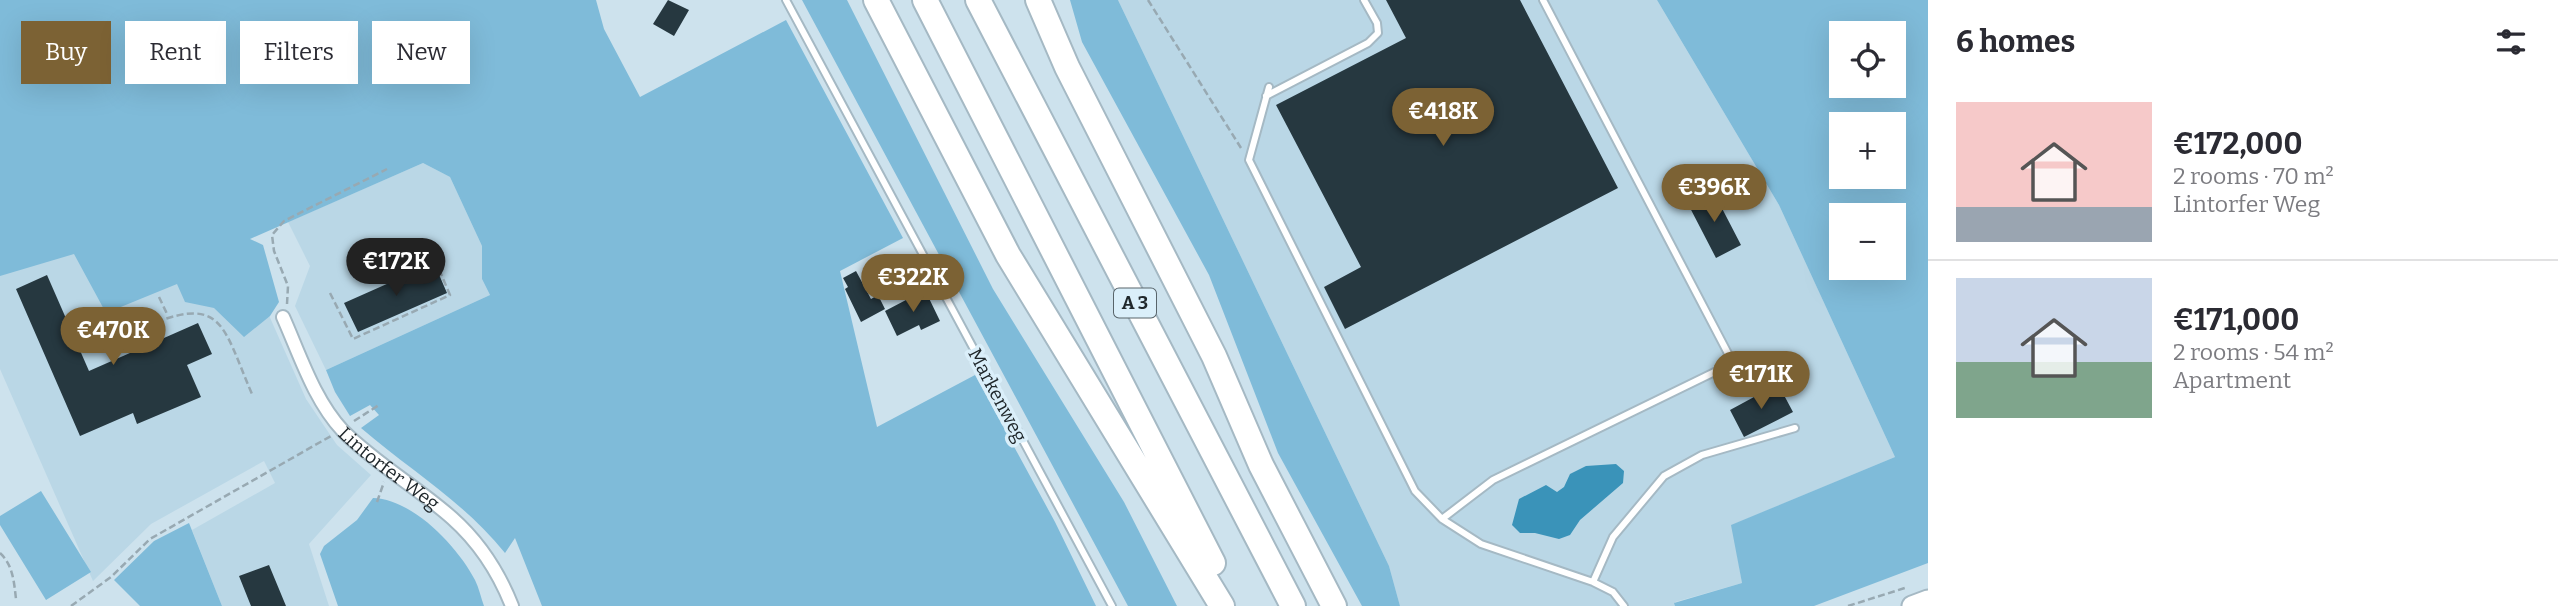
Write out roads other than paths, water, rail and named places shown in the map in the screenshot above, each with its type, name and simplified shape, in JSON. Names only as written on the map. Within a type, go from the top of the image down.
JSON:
[{"type":"highway","points":[[876,0],[1007,255],[1222,606]]},
{"type":"highway","name":"A 3","points":[[925,0],[1235,606]]},
{"type":"highway","name":"A 3","points":[[978,0],[1293,606]]},
{"type":"highway","points":[[1026,0],[1057,46]]},
{"type":"highway","points":[[1038,0],[1057,46],[1214,356],[1261,465],[1334,606]]},
{"type":"main road","points":[[1912,606],[1928,600]]},
{"type":"street","name":"Lintorfer Weg","points":[[283,317],[325,407],[342,430],[388,470],[452,518],[484,553],[513,606]]},
{"type":"lane","name":"Markenweg","points":[[786,0],[1112,606]]},
{"type":"lane","points":[[1266,96],[1368,43],[1378,33],[1377,23],[1364,0]]},
{"type":"lane","points":[[1442,519],[1493,480],[1734,363],[1543,0]]},
{"type":"lane","points":[[1269,87],[1248,160],[1415,491],[1442,519],[1481,544],[1593,582],[1613,592],[1624,606]]},
{"type":"lane","points":[[1593,582],[1613,537],[1664,476],[1702,456],[1795,428]]}]
